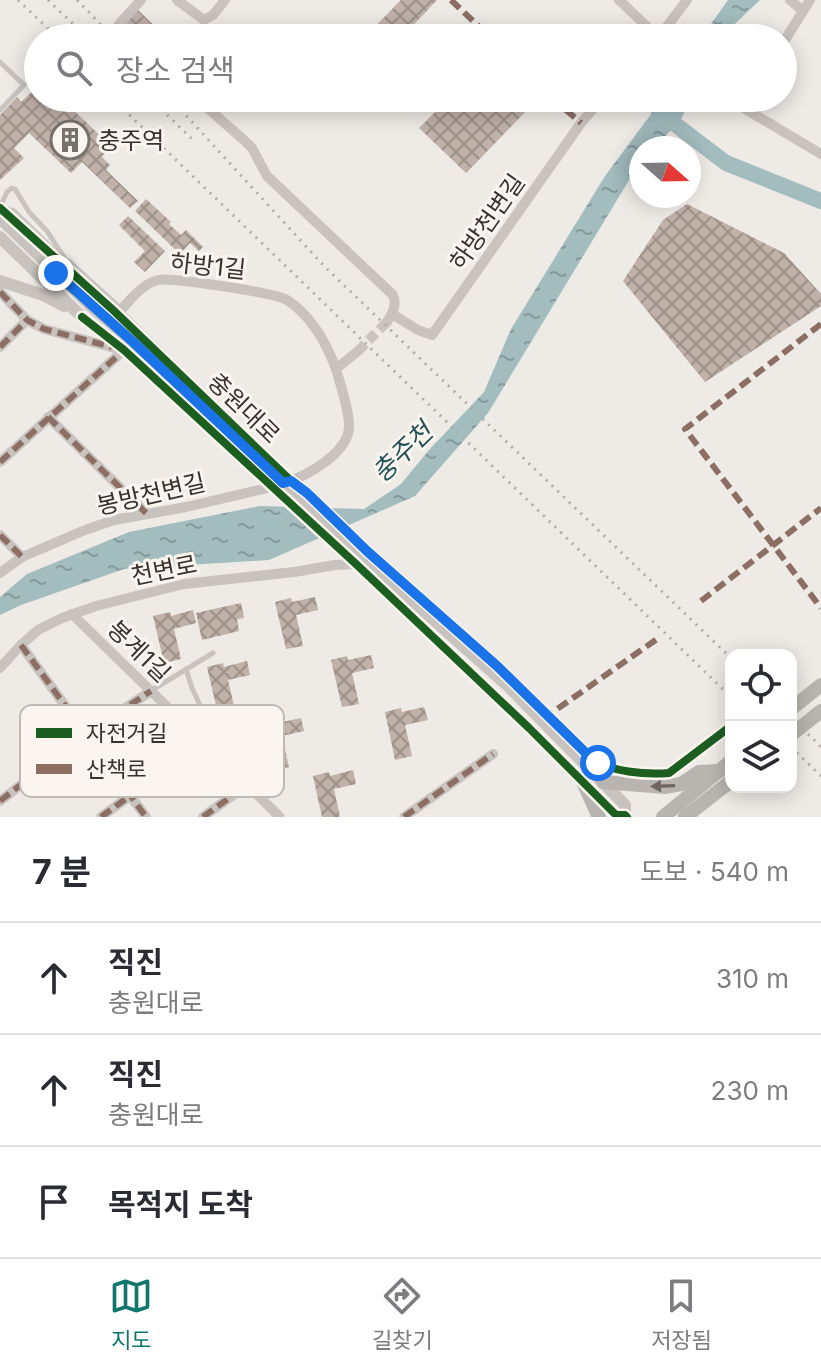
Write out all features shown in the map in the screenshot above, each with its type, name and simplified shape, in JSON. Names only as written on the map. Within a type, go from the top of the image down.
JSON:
[{"type":"main road","points":[[797,704],[821,685]]},
{"type":"main road","points":[[797,730],[821,711]]},
{"type":"main road","points":[[603,782],[665,787],[681,784],[699,772],[725,771]]},
{"type":"main road","points":[[663,817],[725,772]]},
{"type":"main road","points":[[703,817],[725,775]]},
{"type":"main road","points":[[583,782],[599,817]]},
{"type":"main road","points":[[685,817],[715,793]]},
{"type":"street","points":[[121,24],[141,0]]},
{"type":"street","points":[[177,0],[204,20],[213,15],[225,0]]},
{"type":"street","points":[[619,0],[644,24]]},
{"type":"street","points":[[669,24],[687,0]]},
{"type":"street","points":[[790,0],[803,11]]},
{"type":"street","points":[[795,24],[810,0]]},
{"type":"street","name":"하방천변길","points":[[212,112],[252,148],[267,176],[393,295],[395,305],[390,318],[432,335],[590,112]]},
{"type":"street","points":[[760,112],[821,154]]},
{"type":"street","name":"충원대로","points":[[0,218],[132,341],[279,487]]},
{"type":"street","name":"충원대로","points":[[0,237],[82,317],[124,350],[279,487]]},
{"type":"street","points":[[67,263],[120,311]]},
{"type":"street","name":"하방1길","points":[[120,311],[144,286],[159,280],[178,281],[279,296],[289,301],[318,330],[336,369],[350,427],[348,436],[326,462],[279,487]]},
{"type":"street","points":[[0,281],[43,295],[82,317]]},
{"type":"street","points":[[0,292],[27,320],[44,329],[124,350]]},
{"type":"street","points":[[0,347],[27,320]]},
{"type":"street","points":[[0,462],[124,350]]},
{"type":"street","points":[[336,369],[358,351]]},
{"type":"street","points":[[48,417],[146,513]]},
{"type":"street","points":[[279,487],[347,550],[508,686],[625,805],[626,816],[616,815],[356,564],[347,550]]},
{"type":"street","name":"봉방천변길","points":[[0,573],[22,557],[114,520],[279,487]]},
{"type":"street","points":[[0,535],[22,557]]},
{"type":"street","name":"천변로","points":[[0,668],[38,630],[96,606],[184,584],[356,564]]},
{"type":"street","name":"봉계1길","points":[[72,614],[165,705]]},
{"type":"street","points":[[21,645],[65,705]]},
{"type":"street","points":[[130,705],[151,691]]},
{"type":"street","points":[[404,817],[493,754]]},
{"type":"street","points":[[0,801],[20,785]]},
{"type":"street","points":[[101,817],[127,797]]},
{"type":"street","points":[[131,797],[146,817]]},
{"type":"street","points":[[203,817],[230,797]]},
{"type":"street","name":"봉계1길","points":[[259,797],[280,817]]},
{"type":"lane","points":[[0,62],[24,85],[0,110]]},
{"type":"lane","points":[[0,209],[7,192],[15,189],[67,263]]},
{"type":"lane","points":[[0,209],[14,211],[67,263]]},
{"type":"lane","points":[[120,311],[181,370]]},
{"type":"lane","points":[[151,691],[213,653]]},
{"type":"lane","points":[[186,669],[200,705]]},
{"type":"water","points":[[728,0],[760,0],[735,24],[711,24]]},
{"type":"water","name":"충주천","points":[[653,112],[684,112],[666,136],[635,136]]},
{"type":"water","name":"충주천","points":[[629,144],[629,180],[488,413],[415,496],[269,560],[124,569],[0,615],[0,597],[27,574],[129,532],[260,506],[364,509],[401,484],[484,392],[511,329],[605,176]]},
{"type":"building","points":[[401,0],[437,0],[414,24],[378,24]]},
{"type":"building","points":[[138,10],[152,24],[113,24],[120,17]]},
{"type":"building","name":"충주역","points":[[17,97],[21,102],[24,99],[24,112],[76,112],[111,146],[102,157],[110,165],[106,170],[138,201],[130,208],[82,162],[71,173],[29,133],[14,148],[24,158],[0,180],[0,115]]},
{"type":"building","points":[[435,112],[525,112],[466,173],[419,128]]},
{"type":"building","points":[[146,199],[181,235],[186,230],[203,247],[199,251],[190,243],[180,254],[135,211]]},
{"type":"building","points":[[681,208],[695,208],[784,253],[821,294],[821,306],[705,382],[623,281],[663,220]]},
{"type":"building","points":[[128,216],[165,251],[145,272],[134,262],[145,251],[119,225]]},
{"type":"building","points":[[315,597],[318,610],[296,615],[303,646],[286,649],[275,602]]},
{"type":"building","points":[[241,603],[244,618],[237,619],[239,631],[202,640],[196,613]]},
{"type":"building","points":[[193,610],[196,623],[174,629],[181,659],[164,663],[153,616],[170,612],[171,616]]},
{"type":"building","points":[[371,655],[374,668],[352,673],[359,704],[342,707],[331,660]]},
{"type":"building","points":[[247,661],[250,675],[228,680],[234,705],[216,705],[207,667],[223,663],[224,667]]},
{"type":"building","points":[[424,707],[428,720],[405,725],[412,756],[395,760],[385,712]]},
{"type":"building","points":[[301,718],[304,731],[284,736],[284,722]]},
{"type":"building","points":[[284,745],[289,767],[284,768]]},
{"type":"building","points":[[353,770],[356,784],[334,789],[340,817],[322,817],[313,776],[329,772],[330,776]]},
{"type":"waterway","points":[[659,112],[726,163],[821,201]]},
{"type":"tunnel","points":[[358,351],[387,322]]},
{"type":"railway","points":[[18,0],[43,24]]},
{"type":"railway","points":[[48,0],[73,24]]},
{"type":"railway","points":[[77,0],[100,24]]},
{"type":"railway","points":[[126,112],[725,691]]},
{"type":"railway","points":[[164,112],[193,140]]},
{"type":"railway","points":[[183,112],[324,266],[725,652]]},
{"type":"railway","points":[[795,721],[821,747]]},
{"type":"railway","points":[[797,753],[821,776]]},
{"type":"marked path","points":[[451,0],[476,24]]},
{"type":"marked path","points":[[568,112],[581,123]]},
{"type":"marked path","points":[[0,292],[27,320],[44,329],[112,347]]},
{"type":"marked path","points":[[0,347],[27,320]]},
{"type":"marked path","points":[[821,324],[685,429],[821,608]]},
{"type":"marked path","points":[[0,462],[124,350]]},
{"type":"marked path","points":[[48,417],[146,513]]},
{"type":"marked path","points":[[701,601],[821,508]]},
{"type":"marked path","points":[[0,535],[22,557]]},
{"type":"marked path","points":[[543,719],[657,639]]},
{"type":"marked path","points":[[21,645],[65,705]]},
{"type":"marked path","points":[[130,705],[151,691]]},
{"type":"marked path","points":[[404,817],[493,754]]},
{"type":"marked path","points":[[0,801],[20,785]]},
{"type":"marked path","points":[[101,817],[128,797]]},
{"type":"marked path","points":[[131,797],[146,817]]},
{"type":"marked path","points":[[203,817],[230,797]]},
{"type":"cycle path","points":[[0,208],[113,310],[368,552],[497,666],[591,758],[608,767],[628,772],[669,773],[725,731]]},
{"type":"cycle path","points":[[82,317],[124,350],[356,564],[616,815],[627,817]]},
{"type":"place","name":"충주역","points":[[70,140]]},
{"type":"route","points":[[56,273],[283,483],[291,481],[307,493],[368,552],[497,666],[598,763]]}]
